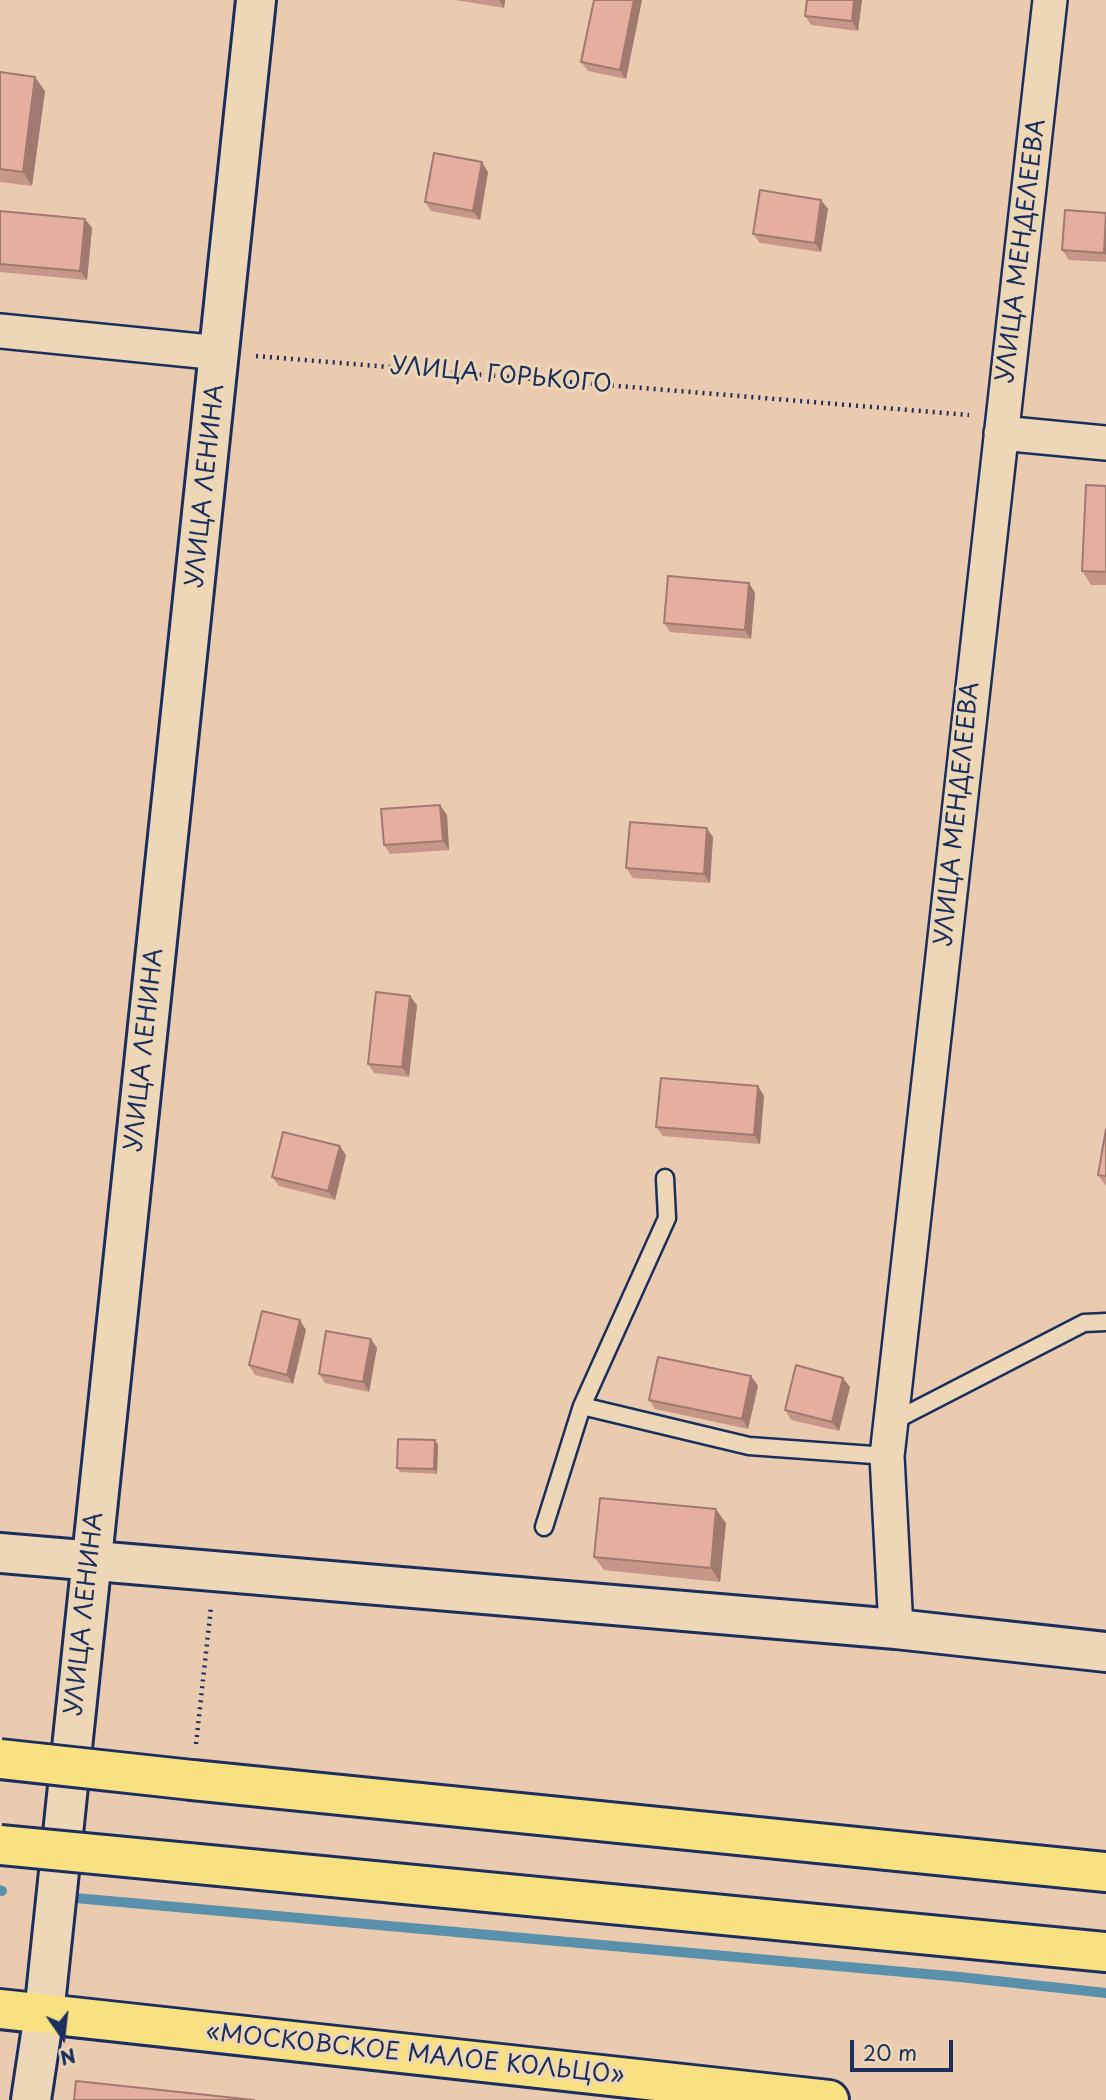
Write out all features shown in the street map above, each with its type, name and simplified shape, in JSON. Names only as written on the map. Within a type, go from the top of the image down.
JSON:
[{"type":"highway","points":[[0,1759],[1106,1872]]},
{"type":"highway","points":[[0,1845],[1106,1952]]},
{"type":"highway","name":"«МОСКОВСКОЕ МАЛОЕ КОЛЬЦО»","points":[[0,2009],[829,2100]]},
{"type":"street","name":"УЛИЦА ЛЕНИНА","points":[[31,2100],[44,2014],[256,0]]},
{"type":"street","name":"УЛИЦА МЕНДЕЛЕЕВА","points":[[896,1629],[887,1456],[890,1423],[1050,0]]},
{"type":"street","points":[[0,331],[220,353]]},
{"type":"street","points":[[1001,425],[1106,443]]},
{"type":"street","points":[[0,1553],[896,1629],[1106,1652]]},
{"type":"lane","points":[[544,1527],[582,1406],[667,1218],[665,1178]]},
{"type":"lane","points":[[890,1423],[1084,1323],[1106,1322]]},
{"type":"lane","points":[[582,1406],[749,1446],[887,1456]]},
{"type":"path","name":"УЛИЦА ГОРЬКОГО","points":[[220,353],[1001,425]]},
{"type":"path","points":[[192,1780],[208,1642]]},
{"type":"building","points":[[594,0],[634,0],[620,70],[581,62]]},
{"type":"building","points":[[807,0],[854,0],[852,21],[805,16]]},
{"type":"building","points":[[0,72],[35,77],[23,172],[0,169]]},
{"type":"building","points":[[434,153],[482,162],[473,211],[425,202]]},
{"type":"building","points":[[760,190],[821,200],[815,243],[753,234]]},
{"type":"building","points":[[1065,210],[1106,213],[1104,253],[1062,250]]},
{"type":"building","points":[[0,211],[85,219],[80,271],[0,264]]},
{"type":"building","points":[[1086,485],[1106,486],[1106,572],[1082,571]]},
{"type":"building","points":[[668,576],[749,583],[745,630],[664,623]]},
{"type":"building","points":[[440,805],[443,841],[384,845],[381,809]]},
{"type":"building","points":[[630,822],[707,828],[704,874],[626,868]]},
{"type":"building","points":[[376,992],[410,996],[402,1067],[368,1064]]},
{"type":"building","points":[[661,1078],[758,1086],[754,1135],[656,1127]]},
{"type":"building","points":[[1106,1129],[1106,1176],[1098,1175]]},
{"type":"building","points":[[283,1132],[340,1146],[328,1191],[272,1177]]},
{"type":"building","points":[[262,1311],[300,1320],[287,1375],[249,1365]]},
{"type":"building","points":[[326,1331],[371,1339],[363,1382],[319,1374]]},
{"type":"building","points":[[658,1357],[751,1376],[742,1419],[649,1400]]},
{"type":"building","points":[[796,1365],[843,1378],[832,1422],[785,1410]]},
{"type":"building","points":[[398,1439],[435,1440],[434,1469],[397,1468]]},
{"type":"building","points":[[600,1498],[716,1509],[711,1568],[594,1557]]},
{"type":"building","points":[[76,2081],[254,2100],[74,2100]]},
{"type":"waterway","points":[[64,1897],[960,1977],[1106,1993]]}]
